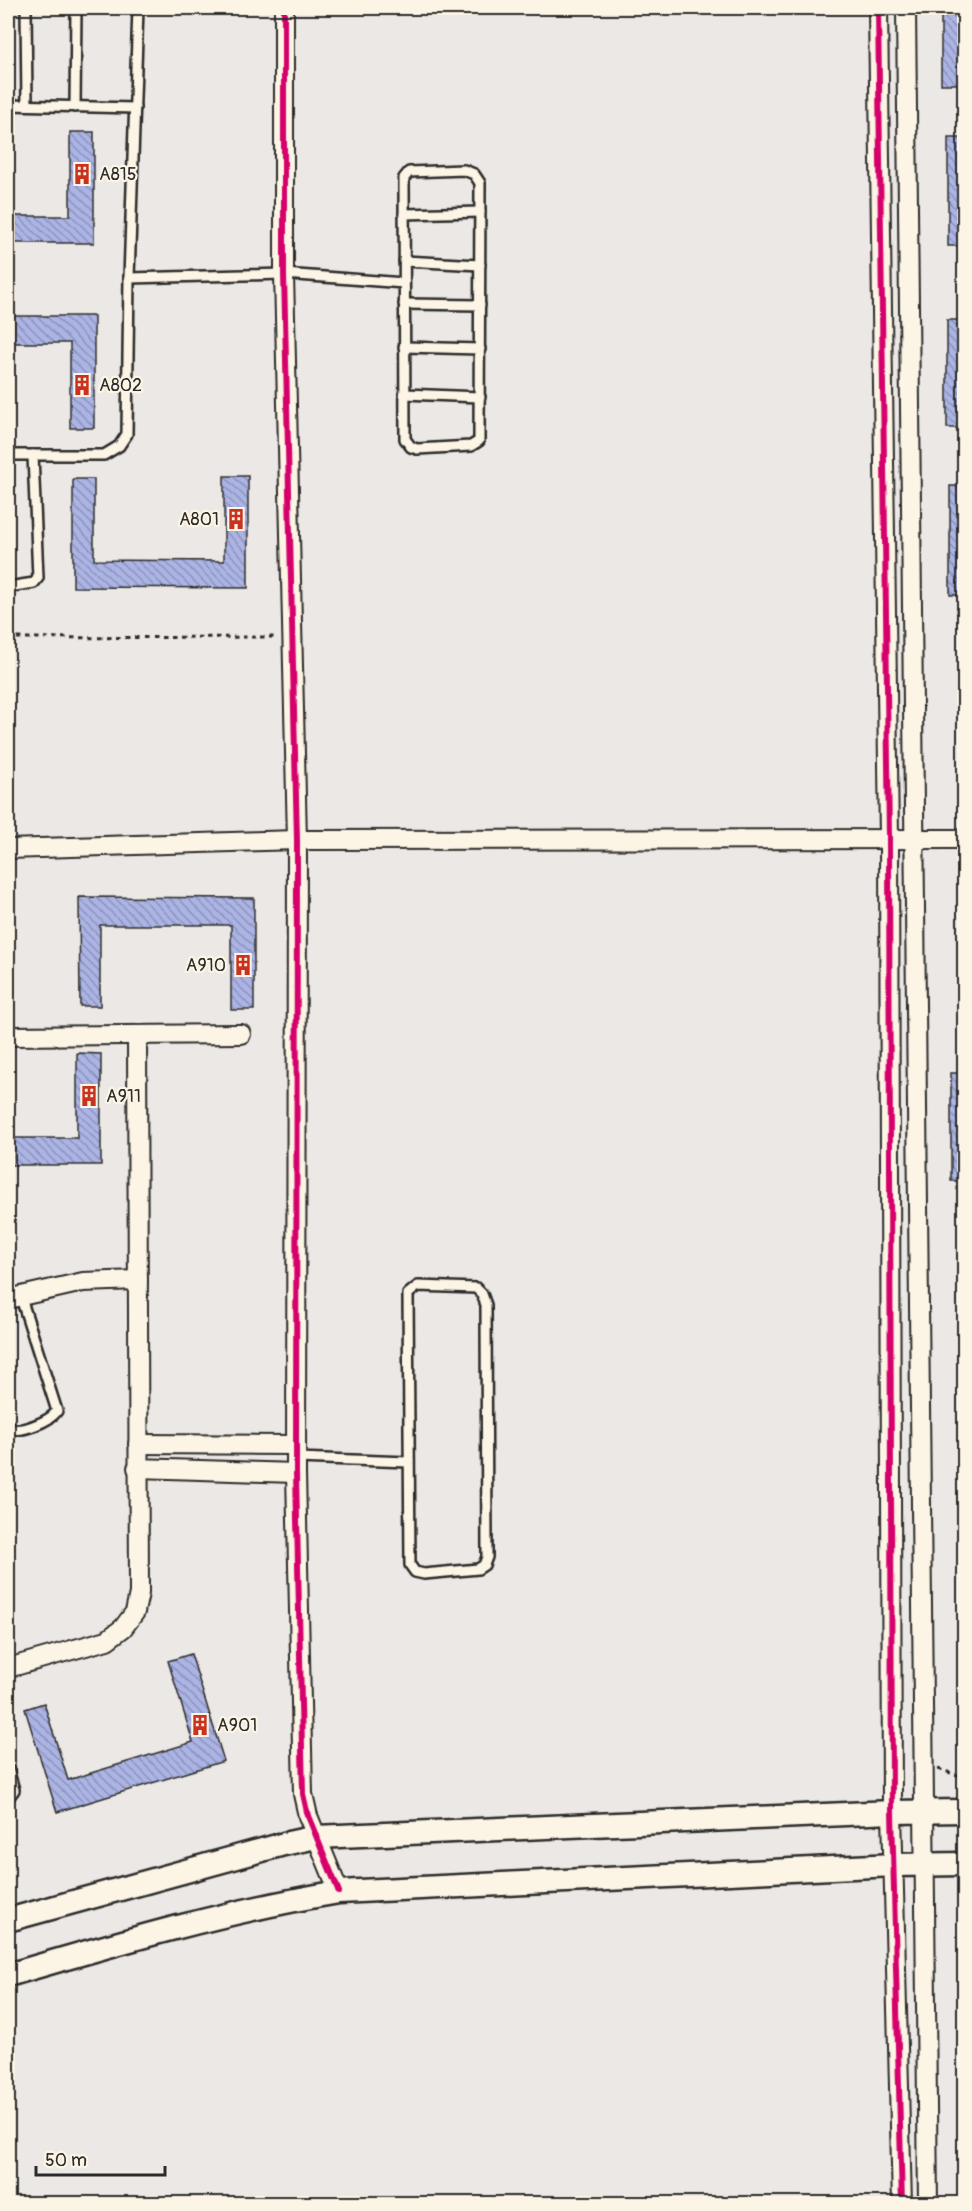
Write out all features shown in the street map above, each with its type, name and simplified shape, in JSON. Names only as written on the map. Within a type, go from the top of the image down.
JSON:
[{"type":"street","points":[[284,8],[284,274],[297,840],[296,1459],[303,1794],[304,1805],[339,1892]]},
{"type":"street","points":[[878,8],[889,839],[892,1812],[902,2204]]},
{"type":"street","points":[[906,8],[911,839],[928,2204]]},
{"type":"street","points":[[8,849],[297,840],[964,839]]},
{"type":"street","points":[[8,1036],[241,1034]]},
{"type":"street","points":[[8,1668],[107,1640],[123,1628],[135,1612],[139,1593],[137,1035]]},
{"type":"street","points":[[14,1297],[83,1282],[138,1280]]},
{"type":"street","points":[[138,1444],[296,1459]]},
{"type":"street","points":[[137,1468],[296,1459]]},
{"type":"street","points":[[8,1920],[316,1837],[892,1812],[964,1811]]},
{"type":"street","points":[[8,1975],[154,1932],[295,1899],[339,1892],[894,1865],[963,1864]]},
{"type":"lane","points":[[26,8],[27,105]]},
{"type":"lane","points":[[75,107],[76,8]]},
{"type":"lane","points":[[8,455],[104,455],[119,446],[127,434],[129,278],[138,8]]},
{"type":"lane","points":[[8,105],[135,108]]},
{"type":"lane","points":[[464,170],[474,174],[480,183],[479,441],[471,446],[417,449],[411,447],[405,439],[404,214],[404,178],[409,172],[464,170]]},
{"type":"lane","points":[[404,214],[480,212]]},
{"type":"lane","points":[[404,261],[480,265]]},
{"type":"lane","points":[[129,278],[284,274],[404,283]]},
{"type":"lane","points":[[404,304],[480,305]]},
{"type":"lane","points":[[404,347],[480,349]]},
{"type":"lane","points":[[404,394],[480,397]]},
{"type":"lane","points":[[8,587],[34,583],[38,578],[33,455]]},
{"type":"lane","points":[[418,1286],[476,1288],[482,1294],[486,1305],[487,1557],[484,1565],[478,1569],[423,1574],[415,1572],[410,1564],[409,1462],[408,1294],[418,1286]]},
{"type":"lane","points":[[8,1424],[11,1429],[18,1430],[53,1416],[57,1411],[14,1297]]},
{"type":"lane","points":[[296,1459],[409,1462]]},
{"type":"lane","points":[[8,1769],[14,1790],[8,1798]]},
{"type":"path","points":[[8,638],[292,637]]},
{"type":"path","points":[[921,1763],[964,1777]]},
{"type":"path","points":[[963,1864],[964,1909]]},
{"type":"building","points":[[941,8],[961,8],[961,84],[941,84]]},
{"type":"building","name":"A815","points":[[70,132],[94,132],[94,243],[8,243],[8,216],[70,216]]},
{"type":"building","points":[[948,138],[964,138],[964,246],[948,246]]},
{"type":"building","name":"A802","points":[[8,316],[94,316],[94,428],[70,428],[70,343],[8,343]]},
{"type":"building","points":[[947,320],[964,320],[964,428],[947,428]]},
{"type":"building","name":"A801","points":[[224,476],[248,476],[248,588],[73,587],[73,479],[94,479],[94,560],[224,561]]},
{"type":"building","points":[[950,486],[964,486],[964,595],[950,595]]},
{"type":"building","name":"A910","points":[[79,897],[254,898],[254,1010],[231,1010],[231,925],[100,925],[100,1006],[80,1006]]},
{"type":"building","name":"A911","points":[[77,1053],[101,1054],[101,1165],[8,1165],[8,1138],[77,1138]]},
{"type":"building","points":[[951,1073],[964,1073],[964,1181],[951,1181]]},
{"type":"building","name":"A901","points":[[191,1654],[224,1761],[57,1812],[25,1709],[44,1703],[68,1780],[193,1742],[168,1661]]},
{"type":"cycle path","points":[[284,8],[284,274],[297,840],[296,1473],[303,1794],[308,1816],[339,1892]]},
{"type":"cycle path","points":[[878,8],[889,839],[892,1812],[902,2204]]},
{"type":"place","name":"A815","points":[[82,174]]},
{"type":"place","name":"A802","points":[[82,385]]},
{"type":"place","name":"A801","points":[[236,519]]},
{"type":"place","name":"A910","points":[[243,965]]},
{"type":"place","name":"A911","points":[[89,1096]]},
{"type":"place","name":"A901","points":[[200,1725]]}]
